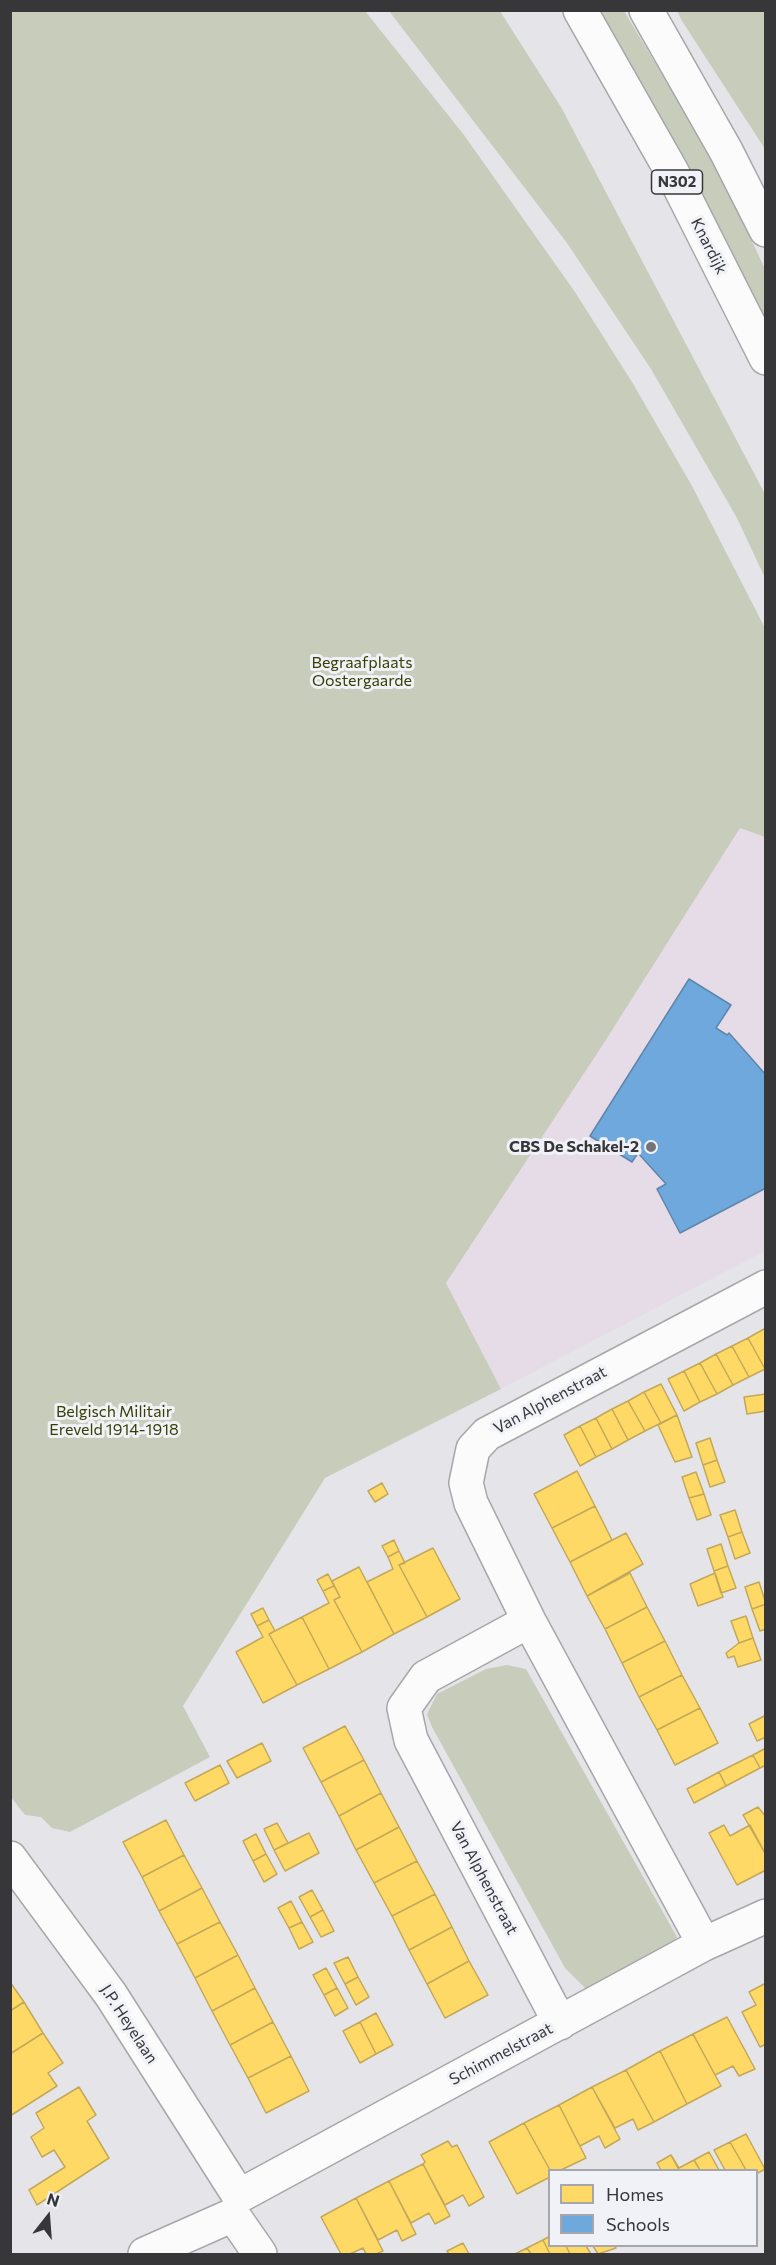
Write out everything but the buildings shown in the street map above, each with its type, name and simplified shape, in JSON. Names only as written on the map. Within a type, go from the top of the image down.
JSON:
[{"type":"street","name":"Knardijk","points":[[580,10],[672,172],[765,357]]},
{"type":"street","points":[[646,10],[726,151],[765,230]]},
{"type":"street","name":"Van Alphenstraat","points":[[704,1944],[529,1622],[471,1503],[466,1482],[473,1449],[487,1434],[765,1287]]},
{"type":"street","name":"Van Alphenstraat","points":[[529,1622],[426,1677],[405,1708],[411,1740],[560,2023]]},
{"type":"street","name":"J.P. Heyelaan","points":[[10,1858],[111,1995],[236,2206],[260,2254]]},
{"type":"street","name":"Schimmelstraat","points":[[145,2254],[236,2206],[704,1944],[765,1916]]},
{"type":"shaded area","name":"CBS De Schakel-2","points":[[740,828],[765,837],[765,1251],[501,1389],[446,1283],[604,1043]]},
{"type":"green space","name":"Begraafplaats Oostergaarde","points":[[11,10],[365,11],[464,135],[575,292],[632,382],[692,486],[766,630],[765,837],[740,828],[604,1043],[446,1283],[501,1389],[325,1478],[183,1706],[210,1757],[70,1832],[52,1828],[41,1817],[25,1815],[10,1796]]},
{"type":"green space","points":[[389,11],[500,11],[561,107],[765,494],[765,578],[737,518],[651,369],[567,243]]},
{"type":"green space","points":[[595,11],[624,11],[716,164],[765,269],[765,319],[688,166]]},
{"type":"green space","points":[[677,11],[765,11],[765,149],[682,21]]},
{"type":"green space","points":[[507,1665],[526,1669],[677,1937],[667,1951],[588,1991],[565,1968],[432,1727],[427,1714],[437,1694],[486,1669]]},
{"type":"place","name":"CBS De Schakel-2","points":[[651,1147]]},
{"type":"park label","name":"Belgisch Militair Ereveld 1914-1918","points":[[114,1421]]}]
